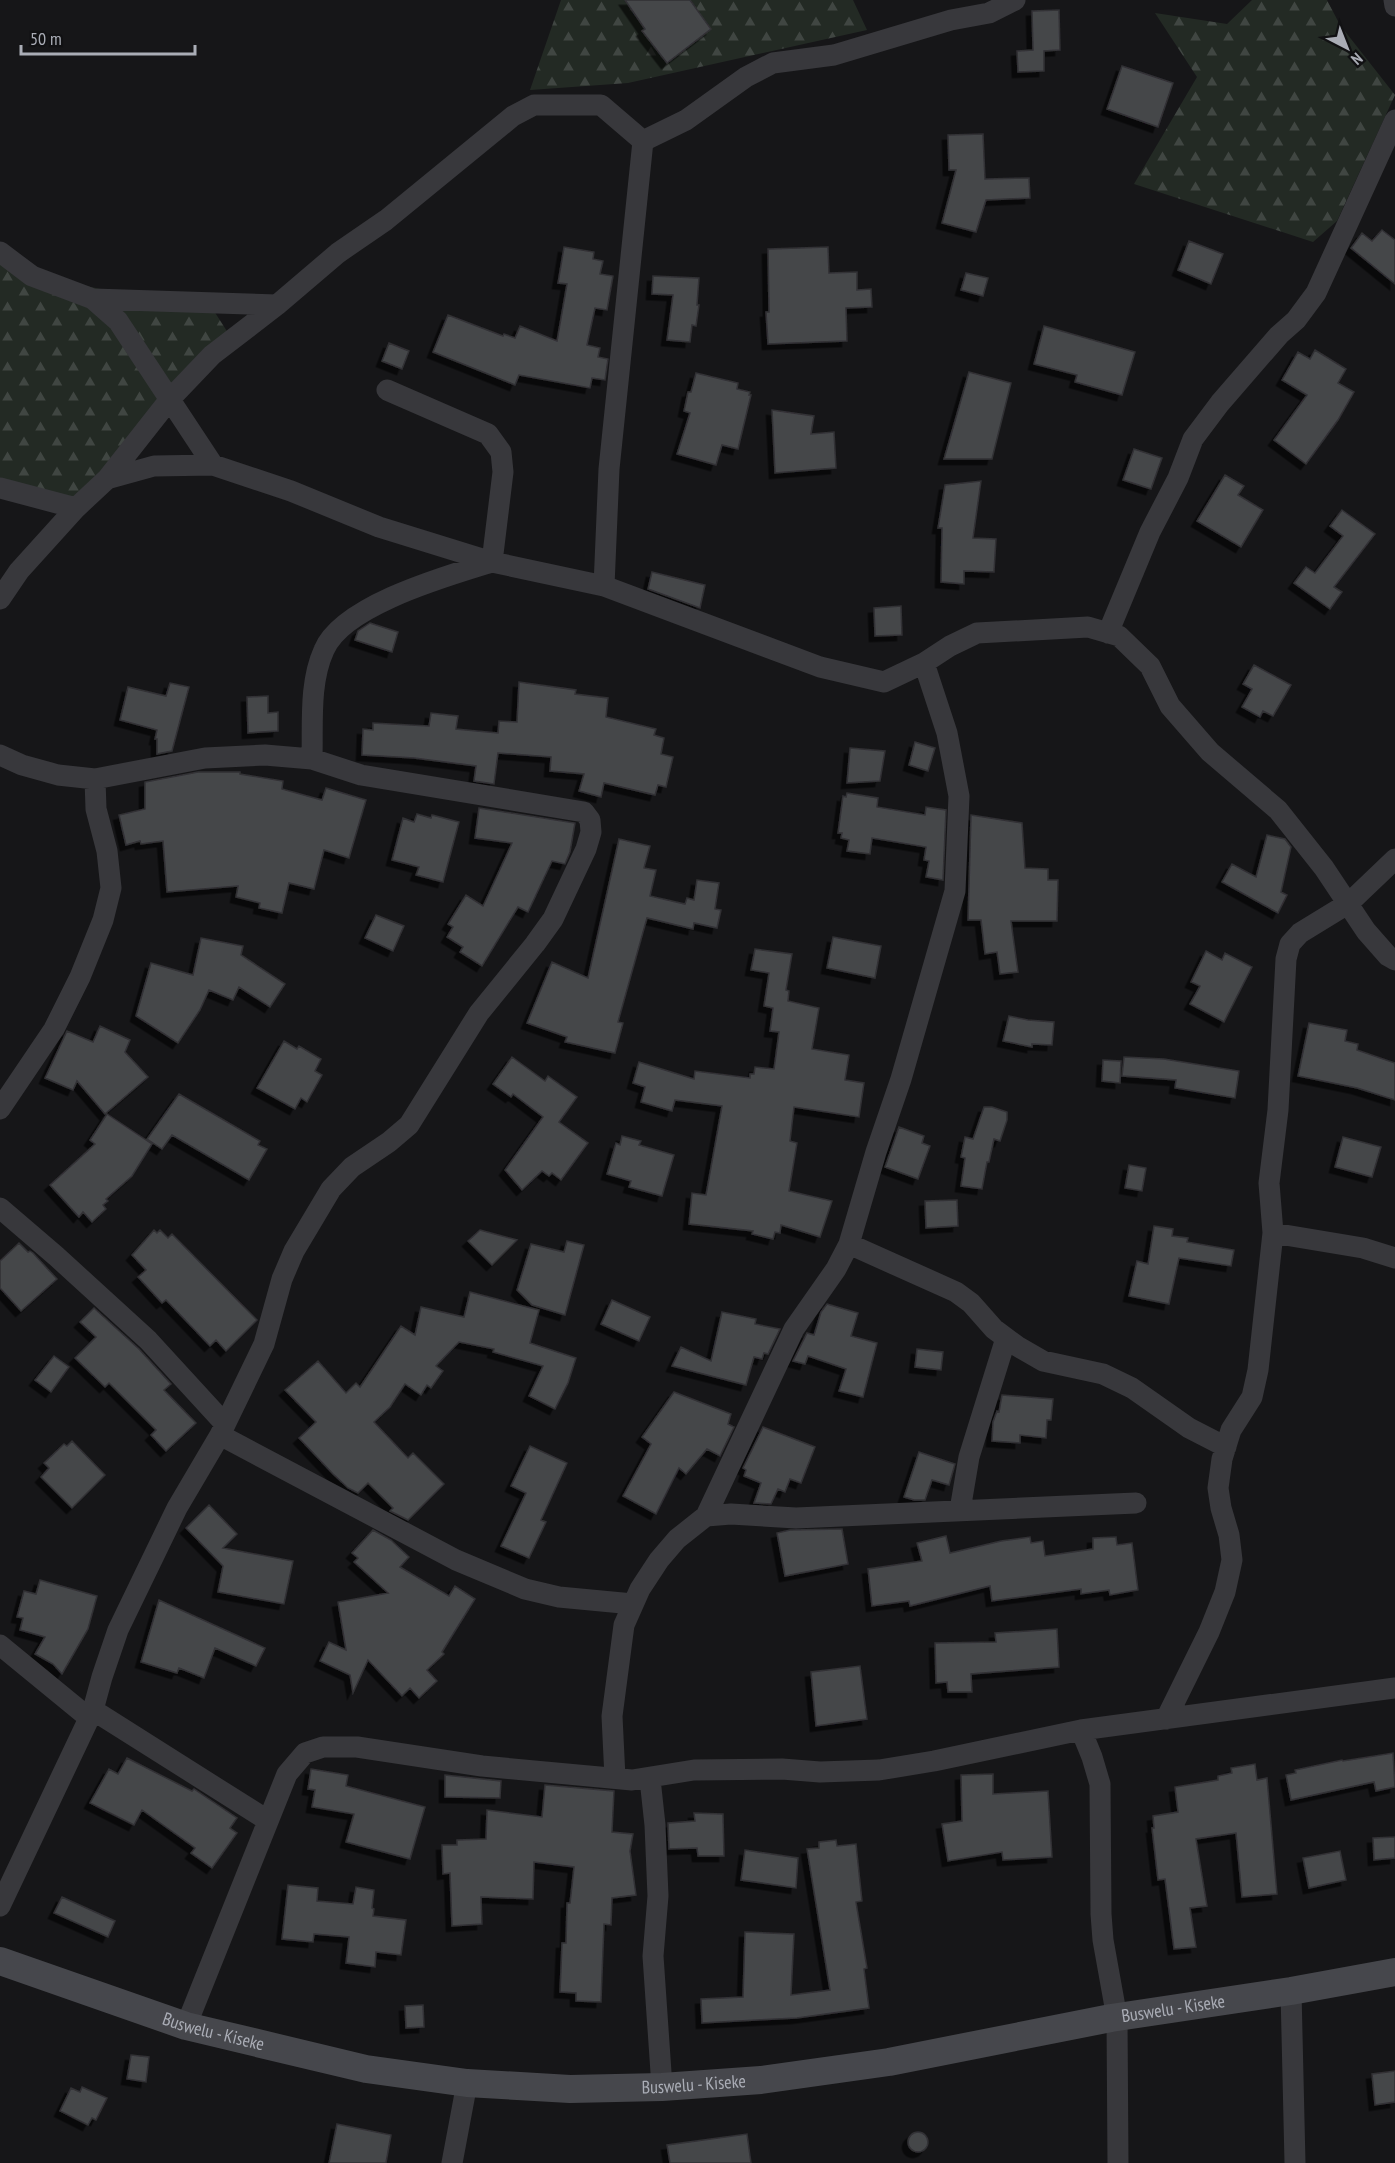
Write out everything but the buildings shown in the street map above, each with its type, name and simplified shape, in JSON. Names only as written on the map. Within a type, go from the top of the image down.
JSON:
[{"type":"main road","name":"Buswelu - Kiseke","points":[[0,1961],[186,2026],[366,2069],[467,2083],[570,2089],[662,2087],[761,2080],[889,2062],[1117,2018],[1395,1972]]},
{"type":"street","points":[[644,141],[686,120],[746,77],[773,63],[834,55],[951,20],[990,13],[1015,0]]},
{"type":"street","points":[[1394,0],[1395,6]]},
{"type":"street","points":[[0,598],[18,571],[76,508],[107,479],[170,399],[212,355],[277,306],[338,253],[386,220],[513,116],[534,105],[601,105],[644,141]]},
{"type":"street","points":[[1108,633],[1150,532],[1178,478],[1193,439],[1220,403],[1279,335],[1296,320],[1316,293],[1395,120]]},
{"type":"street","points":[[604,586],[609,469],[644,141]]},
{"type":"street","points":[[0,252],[32,276],[93,299],[277,306]]},
{"type":"street","points":[[93,299],[118,321],[213,465]]},
{"type":"street","points":[[387,390],[488,435],[501,452],[503,472],[492,562]]},
{"type":"street","points":[[107,479],[154,466],[213,465],[291,491],[379,528],[492,562],[604,586],[820,667],[884,682],[924,663],[950,646],[977,633],[1088,627],[1119,636],[1150,666],[1170,706],[1210,752],[1278,810],[1349,903],[1366,931],[1388,956],[1395,960]]},
{"type":"street","points":[[0,488],[76,508]]},
{"type":"street","points":[[312,759],[314,679],[324,648],[345,623],[373,607],[426,583],[492,562]]},
{"type":"street","points":[[615,1778],[612,1716],[624,1625],[639,1589],[659,1560],[677,1539],[706,1516],[794,1329],[836,1269],[849,1244],[876,1152],[901,1079],[955,891],[959,796],[947,733],[924,663]]},
{"type":"street","points":[[0,755],[22,765],[58,775],[95,779],[205,758],[265,755],[312,759],[361,775],[584,812],[590,820],[591,832],[586,849],[553,919],[479,1013],[409,1125],[389,1142],[352,1167],[331,1189],[294,1251],[282,1279],[264,1344],[222,1430],[177,1508],[118,1630],[91,1714],[0,1906]]},
{"type":"street","points":[[0,1109],[54,1029],[80,977],[103,920],[111,888],[107,851],[96,809],[95,779]]},
{"type":"street","points":[[1166,1719],[1209,1632],[1225,1592],[1232,1560],[1229,1535],[1218,1488],[1226,1447],[1232,1430],[1252,1397],[1258,1370],[1273,1233],[1269,1183],[1278,1110],[1286,959],[1290,944],[1300,933],[1349,903],[1395,859]]},
{"type":"street","points":[[0,1208],[148,1340],[222,1430],[456,1560],[525,1589],[559,1597],[633,1604]]},
{"type":"street","points":[[1273,1233],[1363,1248],[1395,1258]]},
{"type":"street","points":[[849,1244],[956,1292],[971,1303],[994,1329],[1042,1361],[1103,1374],[1132,1388],[1189,1428],[1226,1447]]},
{"type":"street","points":[[960,1510],[969,1457],[1006,1338]]},
{"type":"street","points":[[706,1516],[731,1514],[796,1518],[1136,1503]]},
{"type":"street","points":[[0,1645],[91,1714],[267,1820]]},
{"type":"street","points":[[186,2026],[286,1774],[305,1753],[323,1747],[357,1747],[482,1766],[632,1780],[650,1779],[694,1770],[782,1769],[820,1772],[879,1770],[934,1761],[1081,1730],[1395,1688]]},
{"type":"street","points":[[1081,1730],[1100,1784],[1101,1914],[1103,1940],[1117,2018],[1118,2163]]},
{"type":"street","points":[[650,1779],[655,1825],[658,1896],[653,1956],[662,2087]]},
{"type":"street","points":[[1291,1991],[1295,2163]]},
{"type":"street","points":[[452,2163],[467,2083]]},
{"type":"green space","points":[[561,0],[853,0],[867,30],[628,83],[530,90]]},
{"type":"green space","points":[[1252,0],[1327,0],[1340,25],[1395,95],[1337,221],[1313,242],[1134,184],[1197,77],[1155,13],[1227,24]]},
{"type":"green space","points":[[0,256],[34,276],[214,311],[230,336],[74,510],[0,487]]}]
